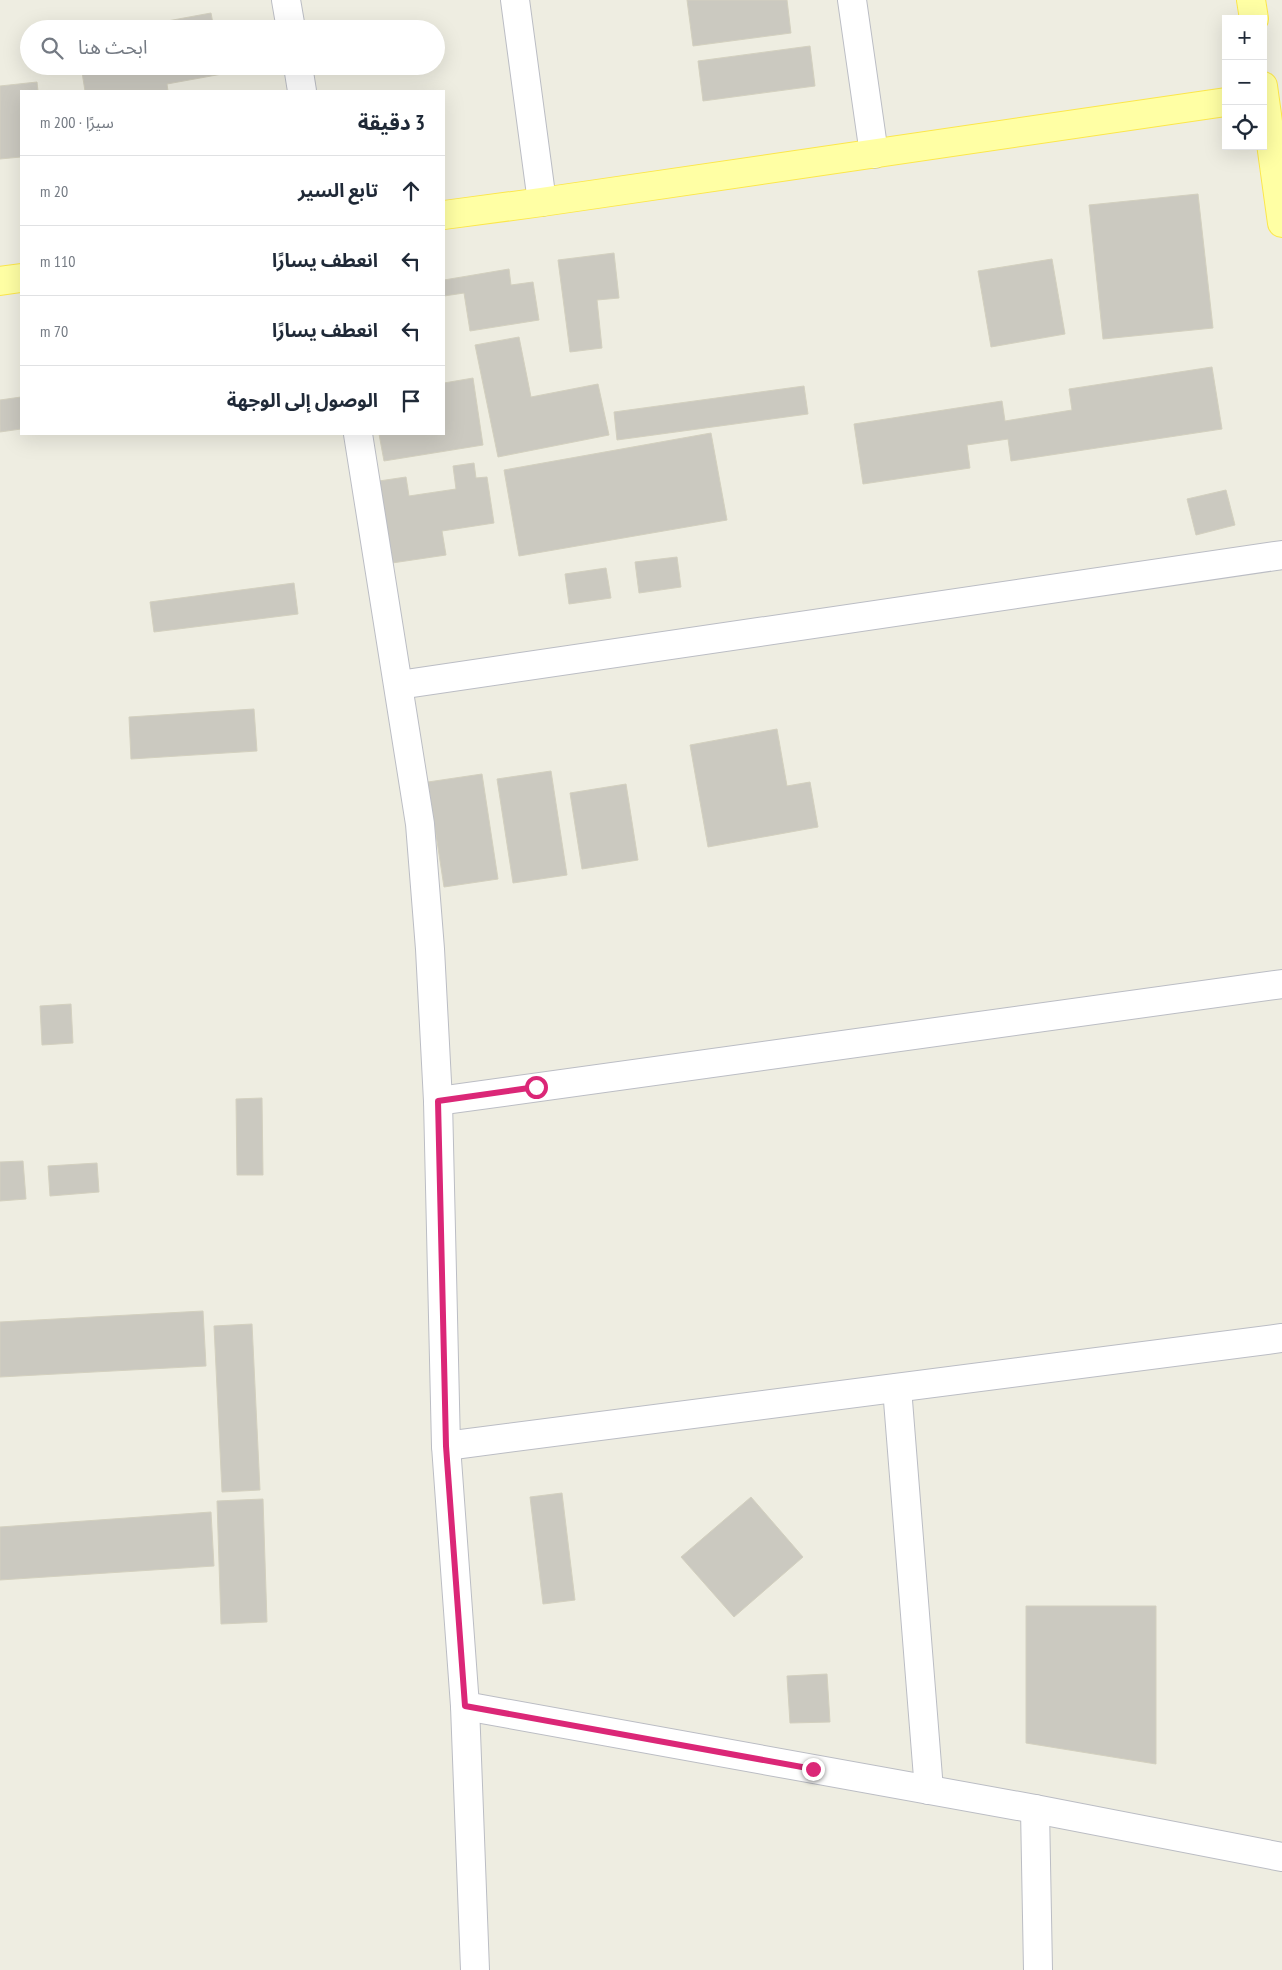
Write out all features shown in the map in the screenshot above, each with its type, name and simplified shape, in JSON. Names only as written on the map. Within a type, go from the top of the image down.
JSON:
[{"type":"main road","points":[[1251,0],[1253,15]]},
{"type":"main road","points":[[445,215],[1222,103]]},
{"type":"main road","points":[[1267,104],[1276,135],[1282,223]]},
{"type":"main road","points":[[0,281],[20,278]]},
{"type":"street","points":[[286,0],[289,20]]},
{"type":"street","points":[[515,0],[542,202]]},
{"type":"street","points":[[852,0],[874,154]]},
{"type":"street","points":[[299,75],[302,90]]},
{"type":"street","points":[[358,435],[400,685],[420,824],[430,949],[438,1101],[446,1446],[465,1706],[474,1970]]},
{"type":"street","points":[[400,685],[1282,555]]},
{"type":"street","points":[[438,1101],[1282,984]]},
{"type":"street","points":[[446,1446],[1282,1338]]},
{"type":"street","points":[[897,1388],[929,1790]]},
{"type":"street","points":[[465,1706],[1035,1809],[1282,1857]]},
{"type":"street","points":[[1035,1809],[1038,1970]]},
{"type":"building","points":[[687,0],[787,0],[791,33],[693,46]]},
{"type":"building","points":[[211,13],[212,20],[173,20]]},
{"type":"building","points":[[810,46],[815,86],[703,101],[698,61]]},
{"type":"building","points":[[82,75],[216,75],[167,84],[168,90],[85,90]]},
{"type":"building","points":[[37,82],[38,90],[20,90],[20,157],[0,159],[0,86]]},
{"type":"building","points":[[1198,194],[1213,328],[1103,339],[1089,205]]},
{"type":"building","points":[[614,253],[619,298],[597,300],[602,348],[570,352],[558,260]]},
{"type":"building","points":[[1052,259],[1065,334],[991,347],[978,271]]},
{"type":"building","points":[[509,269],[511,285],[533,282],[539,320],[470,331],[464,293],[445,296],[445,280]]},
{"type":"building","points":[[519,337],[531,397],[598,384],[609,435],[498,457],[475,345]]},
{"type":"building","points":[[1212,367],[1222,429],[1011,461],[1008,439],[967,445],[970,468],[863,484],[854,424],[1002,401],[1005,421],[1072,410],[1069,389]]},
{"type":"building","points":[[473,378],[483,445],[384,461],[379,435],[445,435],[445,383]]},
{"type":"building","points":[[804,386],[808,414],[617,440],[614,412]]},
{"type":"building","points":[[20,397],[20,429],[0,432],[0,400]]},
{"type":"building","points":[[711,433],[727,520],[519,556],[504,470]]},
{"type":"building","points":[[474,463],[476,478],[487,477],[494,523],[442,531],[446,555],[392,563],[379,481],[406,477],[409,496],[456,489],[453,466]]},
{"type":"building","points":[[1226,490],[1235,525],[1196,535],[1187,499]]},
{"type":"building","points":[[677,557],[681,587],[639,593],[635,562]]},
{"type":"building","points":[[606,568],[611,598],[569,604],[565,574]]},
{"type":"building","points":[[294,583],[298,614],[154,632],[150,602]]},
{"type":"building","points":[[254,709],[257,751],[131,759],[129,717]]},
{"type":"building","points":[[777,729],[787,786],[810,782],[818,827],[708,847],[690,745]]},
{"type":"building","points":[[551,771],[567,875],[513,883],[497,779]]},
{"type":"building","points":[[482,774],[498,879],[444,887],[428,782]]},
{"type":"building","points":[[626,784],[638,860],[582,869],[570,793]]},
{"type":"building","points":[[71,1004],[73,1043],[42,1045],[40,1006]]},
{"type":"building","points":[[262,1098],[263,1175],[237,1175],[236,1099]]},
{"type":"building","points":[[23,1161],[26,1199],[0,1201],[0,1162]]},
{"type":"building","points":[[97,1163],[99,1192],[50,1196],[48,1166]]},
{"type":"building","points":[[203,1311],[206,1366],[0,1377],[0,1322]]},
{"type":"building","points":[[252,1324],[260,1490],[222,1492],[214,1326]]},
{"type":"building","points":[[562,1493],[575,1600],[543,1604],[530,1497]]},
{"type":"building","points":[[751,1497],[803,1557],[734,1617],[681,1557]]},
{"type":"building","points":[[263,1499],[267,1622],[221,1624],[217,1501]]},
{"type":"building","points":[[211,1512],[214,1566],[0,1580],[0,1527]]},
{"type":"building","points":[[1026,1606],[1156,1606],[1156,1764],[1026,1743]]},
{"type":"building","points":[[827,1674],[830,1722],[790,1723],[787,1676]]},
{"type":"route","points":[[536,1087],[438,1101],[446,1446],[465,1706],[813,1769]]}]
